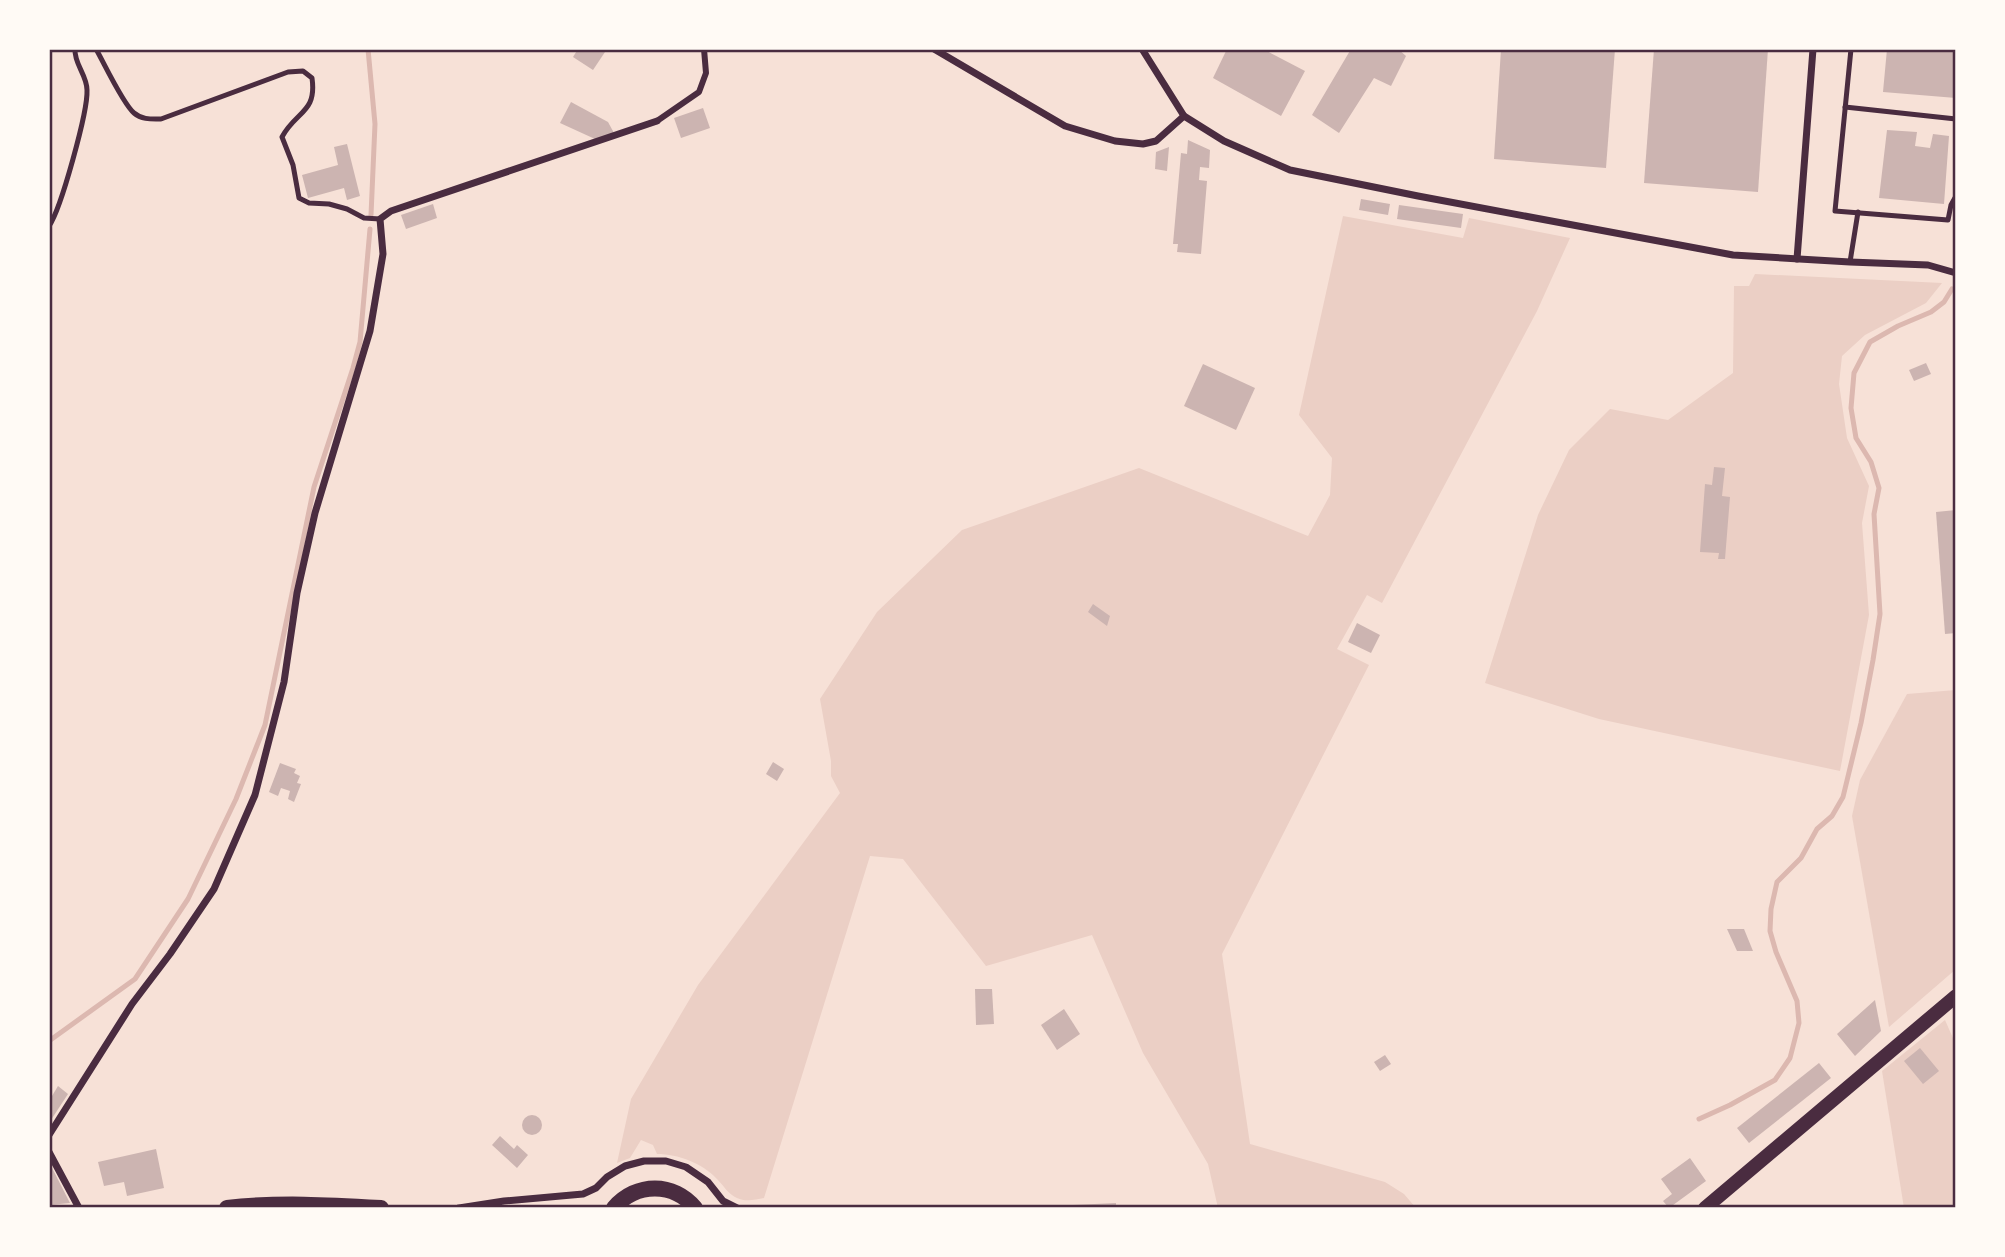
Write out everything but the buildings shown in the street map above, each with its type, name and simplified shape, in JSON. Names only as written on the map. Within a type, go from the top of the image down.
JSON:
[{"type":"main road","points":[[1705,1208],[1956,996]]},
{"type":"main road","points":[[604,1208],[618,1204],[642,1189],[659,1188],[681,1195],[695,1208]]},
{"type":"main road","points":[[227,1208],[320,1205],[381,1208]]},
{"type":"street","points":[[49,1135],[132,1004],[214,889],[255,795],[284,682],[297,593],[315,513],[370,331],[383,254],[380,219],[391,211],[657,121],[699,92],[706,73],[704,49]]},
{"type":"street","points":[[934,49],[1065,126],[1115,141],[1143,144],[1156,141],[1184,116]]},
{"type":"street","points":[[1142,49],[1184,116],[1224,141],[1290,170],[1732,255],[1928,265],[1956,272]]},
{"type":"street","points":[[1797,259],[1813,49]]},
{"type":"street","points":[[49,1152],[79,1208]]},
{"type":"street","points":[[459,1208],[583,1194],[596,1188],[607,1177],[625,1166],[644,1161],[666,1161],[686,1167],[708,1182],[723,1201],[737,1208]]},
{"type":"lane","points":[[49,226],[59,206],[86,107],[87,82],[74,56],[75,49]]},
{"type":"lane","points":[[96,49],[134,113],[146,119],[161,118],[288,72],[303,71],[312,78],[314,93],[307,108],[282,137],[293,165],[299,198],[309,203],[329,204],[347,209],[364,218],[380,219]]},
{"type":"lane","points":[[1851,49],[1835,211],[1948,220],[1956,196]]},
{"type":"lane","points":[[1845,107],[1956,119]]},
{"type":"lane","points":[[1850,262],[1858,212]]},
{"type":"shaded area","points":[[1343,216],[1463,238],[1469,218],[1570,238],[1537,311],[1382,603],[1367,595],[1337,649],[1369,665],[1222,954],[1250,1144],[1385,1182],[1404,1194],[1416,1208],[1218,1208],[1208,1164],[1143,1053],[1092,935],[986,966],[903,859],[870,856],[764,1198],[737,1198],[704,1168],[681,1158],[657,1154],[653,1145],[641,1140],[630,1158],[617,1163],[631,1099],[698,985],[840,793],[831,776],[831,761],[820,699],[877,612],[962,530],[1139,468],[1308,536],[1330,495],[1332,458],[1299,415]]},
{"type":"shaded area","points":[[1755,274],[1942,283],[1926,303],[1865,335],[1842,356],[1839,384],[1847,438],[1869,486],[1862,523],[1869,615],[1840,771],[1599,719],[1485,683],[1538,515],[1569,450],[1610,409],[1668,420],[1733,373],[1734,286],[1749,286]]},
{"type":"shaded area","points":[[1956,690],[1956,969],[1889,1027],[1852,816],[1860,780],[1907,694]]},
{"type":"shaded area","points":[[1945,1020],[1956,1045],[1956,1208],[1904,1208],[1882,1071]]},
{"type":"waterway","points":[[368,49],[375,124],[371,215]]},
{"type":"waterway","points":[[49,1041],[135,979],[188,899],[236,799],[265,725],[314,487],[360,342],[370,229]]},
{"type":"waterway","points":[[1699,1119],[1775,1080],[1790,1058],[1799,1023],[1797,1001],[1770,931],[1771,909],[1777,882],[1801,858],[1817,829],[1832,816],[1843,797],[1861,723],[1880,614],[1874,514],[1879,488],[1871,462],[1856,438],[1851,408],[1854,373],[1870,342],[1931,312],[1944,302],[1952,289]]}]
